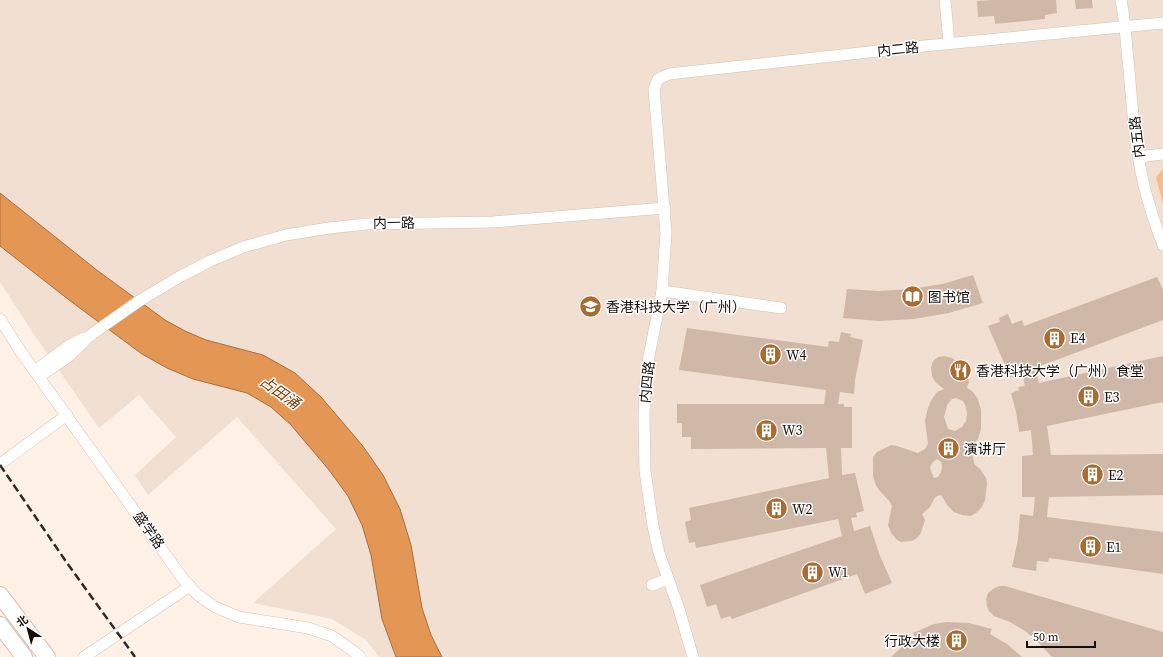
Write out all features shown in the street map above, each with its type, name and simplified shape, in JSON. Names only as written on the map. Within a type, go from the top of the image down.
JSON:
[{"type":"highway","points":[[0,595],[47,657]]},
{"type":"highway","points":[[0,625],[24,657]]},
{"type":"street","points":[[945,0],[950,43]]},
{"type":"street","name":"内五路","points":[[1121,0],[1126,27],[1139,157],[1148,202],[1163,244]]},
{"type":"street","name":"内二路","points":[[655,102],[655,84],[658,79],[669,74],[950,43],[1163,23]]},
{"type":"street","name":"内四路","points":[[655,102],[666,233],[662,291],[648,361],[644,416],[645,472],[653,526],[660,553],[693,657]]},
{"type":"street","points":[[1139,157],[1163,154]]},
{"type":"street","name":"内一路","points":[[37,374],[70,345],[92,334],[139,301],[181,276],[210,261],[243,247],[293,234],[367,224],[493,222],[665,208]]},
{"type":"street","points":[[662,291],[781,308]]},
{"type":"street","name":"盛学路","points":[[0,319],[37,374],[183,579],[198,595],[215,607],[239,617],[308,628],[332,636],[360,657]]},
{"type":"street","points":[[0,464],[66,415]]},
{"type":"street","points":[[652,584],[668,579]]},
{"type":"street","points":[[84,657],[190,586]]},
{"type":"shaded area","name":"香港科技大学（广州）","points":[[0,0],[1163,0],[1163,657],[379,657],[366,640],[332,619],[253,603],[336,529],[237,417],[148,495],[135,475],[176,437],[139,395],[99,428],[33,333],[0,282]]},
{"type":"shaded area","points":[[1163,169],[1163,204],[1156,177]]},
{"type":"water","name":"占田涌","points":[[0,193],[98,271],[165,320],[206,340],[263,355],[295,373],[321,397],[362,445],[383,475],[400,509],[411,545],[422,608],[431,635],[442,657],[396,657],[382,619],[371,555],[362,525],[348,496],[329,470],[291,425],[271,407],[247,393],[193,379],[167,368],[142,354],[0,246]]},
{"type":"building","points":[[1056,0],[1057,13],[1045,15],[1045,19],[995,24],[994,16],[978,17],[977,1]]},
{"type":"building","points":[[1075,0],[1092,0],[1093,8],[1076,9]]},
{"type":"building","name":"图书馆","points":[[973,275],[983,303],[949,313],[914,319],[879,321],[843,318],[847,289],[879,291],[911,289],[942,284]]},
{"type":"building","points":[[1157,277],[1163,290],[1163,320],[1035,368],[1039,383],[1163,356],[1163,402],[1047,426],[1051,455],[1163,454],[1163,495],[1049,497],[1047,517],[1163,532],[1163,574],[1049,558],[1048,562],[1037,561],[1036,571],[1012,567],[1018,539],[1020,514],[1033,516],[1035,497],[1022,497],[1022,456],[1033,455],[1031,430],[1019,432],[1011,393],[1019,390],[1018,387],[1025,386],[1022,373],[1008,378],[1005,365],[988,326],[1000,322],[999,318],[1008,314],[1012,324],[1022,320],[1024,326]]},
{"type":"building","points":[[687,328],[828,347],[829,341],[839,342],[841,332],[851,334],[850,337],[863,340],[855,380],[854,394],[840,392],[838,404],[844,404],[844,407],[852,407],[852,448],[841,448],[842,475],[855,473],[864,511],[856,513],[857,517],[851,518],[854,531],[870,526],[880,556],[892,583],[865,594],[857,574],[732,619],[730,616],[721,619],[716,604],[707,607],[700,585],[842,536],[838,519],[696,548],[695,542],[689,543],[685,522],[691,520],[689,508],[829,478],[826,448],[691,449],[691,437],[682,437],[682,423],[677,423],[677,404],[824,404],[826,390],[679,370]]},
{"type":"building","name":"演讲厅","points":[[944,356],[952,358],[961,364],[967,374],[969,382],[967,388],[973,392],[978,399],[981,410],[981,429],[978,439],[970,448],[975,465],[980,469],[986,478],[987,483],[985,500],[982,507],[970,516],[954,512],[941,495],[937,496],[930,507],[922,514],[925,520],[921,533],[912,541],[901,542],[891,533],[888,525],[892,506],[875,483],[873,475],[873,457],[877,452],[891,445],[918,453],[925,449],[928,444],[925,420],[928,408],[937,392],[944,389],[936,383],[932,376],[931,368],[933,361],[938,357]],"holes":[[[956,398],[963,401],[967,414],[966,421],[962,427],[955,431],[948,429],[944,417],[947,405],[952,399]],[[937,459],[941,462],[942,467],[938,477],[934,478],[930,467]]]},
{"type":"building","points":[[999,586],[1005,586],[1163,632],[1163,657],[1052,657],[1025,631],[1010,622],[994,616],[989,611],[986,599],[988,593]]},
{"type":"building","name":"行政大楼","points":[[946,622],[969,623],[992,629],[990,634],[1007,644],[1022,657],[891,657],[906,643],[915,638],[913,633],[934,624]]},
{"type":"railway","points":[[0,465],[67,563],[135,657]]},
{"type":"place","name":"图书馆","points":[[913,297]]},
{"type":"place","name":"香港科技大学（广州）","points":[[590,307]]},
{"type":"place","name":"E4","points":[[1055,338]]},
{"type":"place","name":"W4","points":[[771,355]]},
{"type":"place","name":"香港科技大学（广州）食堂","points":[[961,371]]},
{"type":"place","name":"E3","points":[[1088,397]]},
{"type":"place","name":"W3","points":[[767,430]]},
{"type":"place","name":"演讲厅","points":[[948,449]]},
{"type":"place","name":"E2","points":[[1092,475]]},
{"type":"place","name":"W2","points":[[776,509]]},
{"type":"place","name":"E1","points":[[1090,547]]},
{"type":"place","name":"W1","points":[[812,572]]},
{"type":"place","name":"行政大楼","points":[[956,641]]}]
